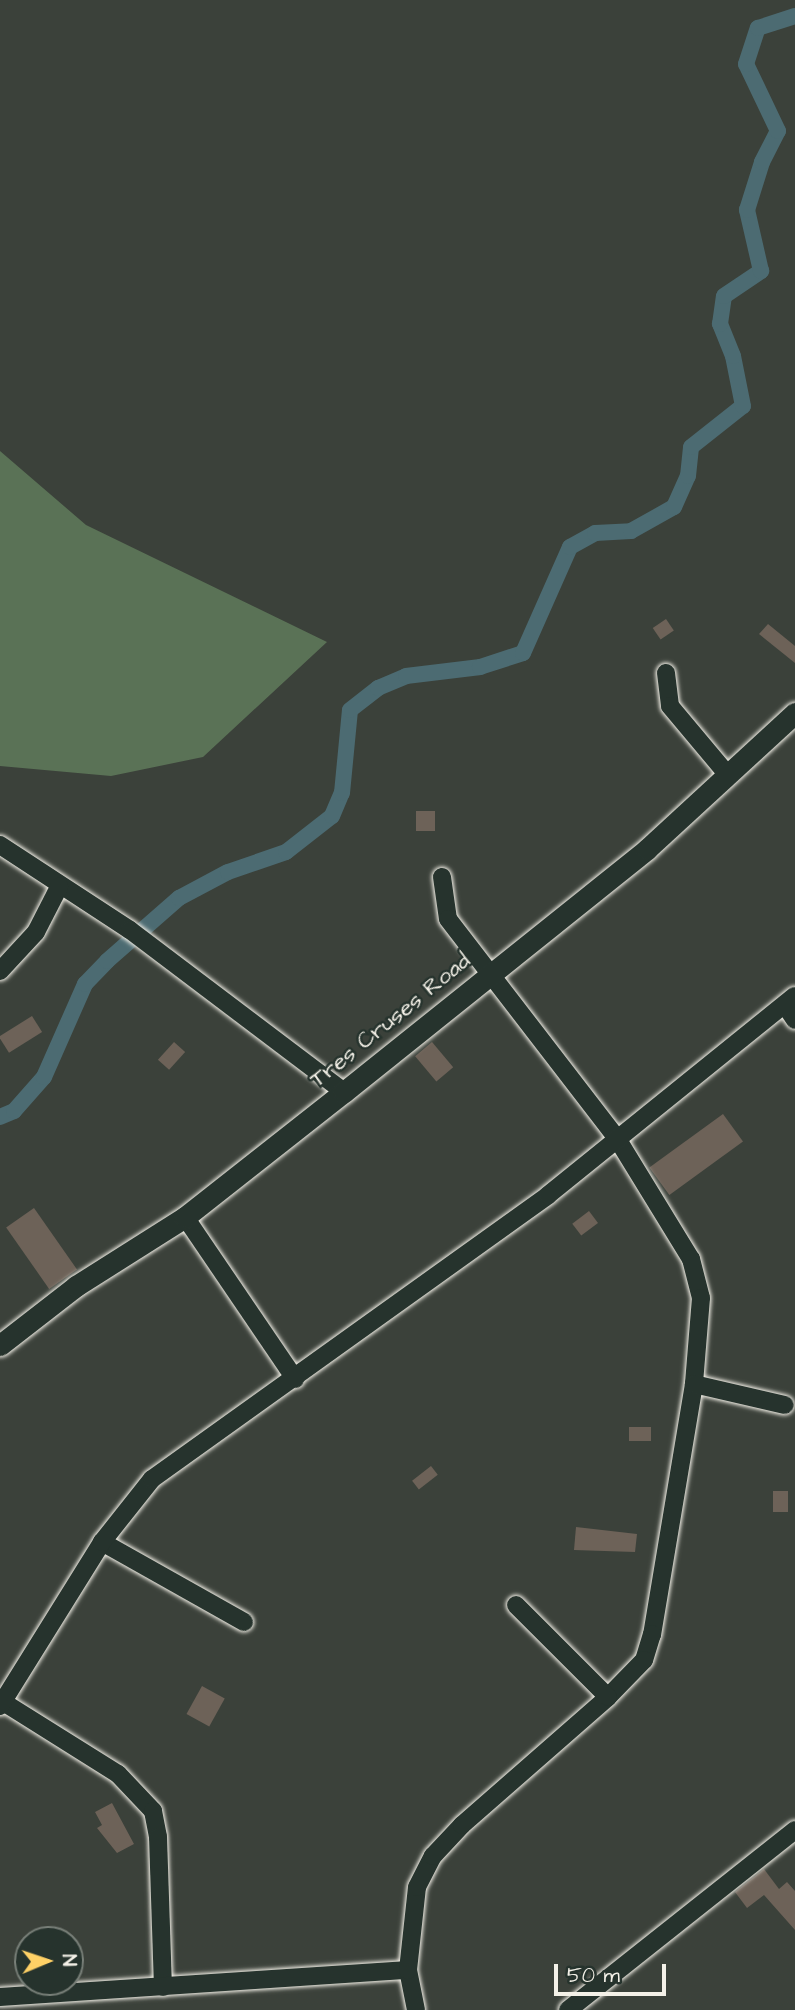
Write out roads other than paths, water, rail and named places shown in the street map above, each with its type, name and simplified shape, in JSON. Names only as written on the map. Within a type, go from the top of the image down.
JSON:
[{"type":"main road","name":"Tres Cruses Road","points":[[0,1345],[76,1286],[186,1217],[344,1092],[486,974],[647,849],[795,713]]},
{"type":"street","points":[[666,673],[670,706],[728,775]]},
{"type":"street","points":[[0,845],[59,887],[130,929],[344,1092]]},
{"type":"street","points":[[416,2010],[408,1970],[417,1887],[433,1856],[462,1825],[608,1697],[644,1660],[652,1634],[694,1384],[701,1298],[691,1259],[618,1140],[486,974],[448,919],[442,877]]},
{"type":"street","points":[[0,971],[36,932],[59,887]]},
{"type":"street","points":[[163,1987],[158,1837],[153,1811],[118,1774],[1,1703],[103,1542],[152,1479],[295,1379],[618,1140],[792,1007]]},
{"type":"street","points":[[186,1217],[295,1379]]},
{"type":"street","points":[[694,1384],[785,1405]]},
{"type":"street","points":[[103,1542],[244,1622]]},
{"type":"street","points":[[516,1605],[608,1697]]},
{"type":"street","points":[[568,2010],[795,1830]]},
{"type":"street","points":[[0,1997],[408,1970]]},
{"type":"waterway","points":[[0,1117],[14,1111],[44,1077],[85,984],[107,961],[179,898],[228,872],[286,852],[332,816],[342,793],[350,710],[378,688],[406,676],[480,667],[523,653],[570,547],[595,533],[631,531],[674,507],[688,476],[691,447],[743,406],[733,356],[720,324],[724,296],[761,271],[747,210],[762,162],[778,131],[746,64],[758,28],[795,16]]}]
